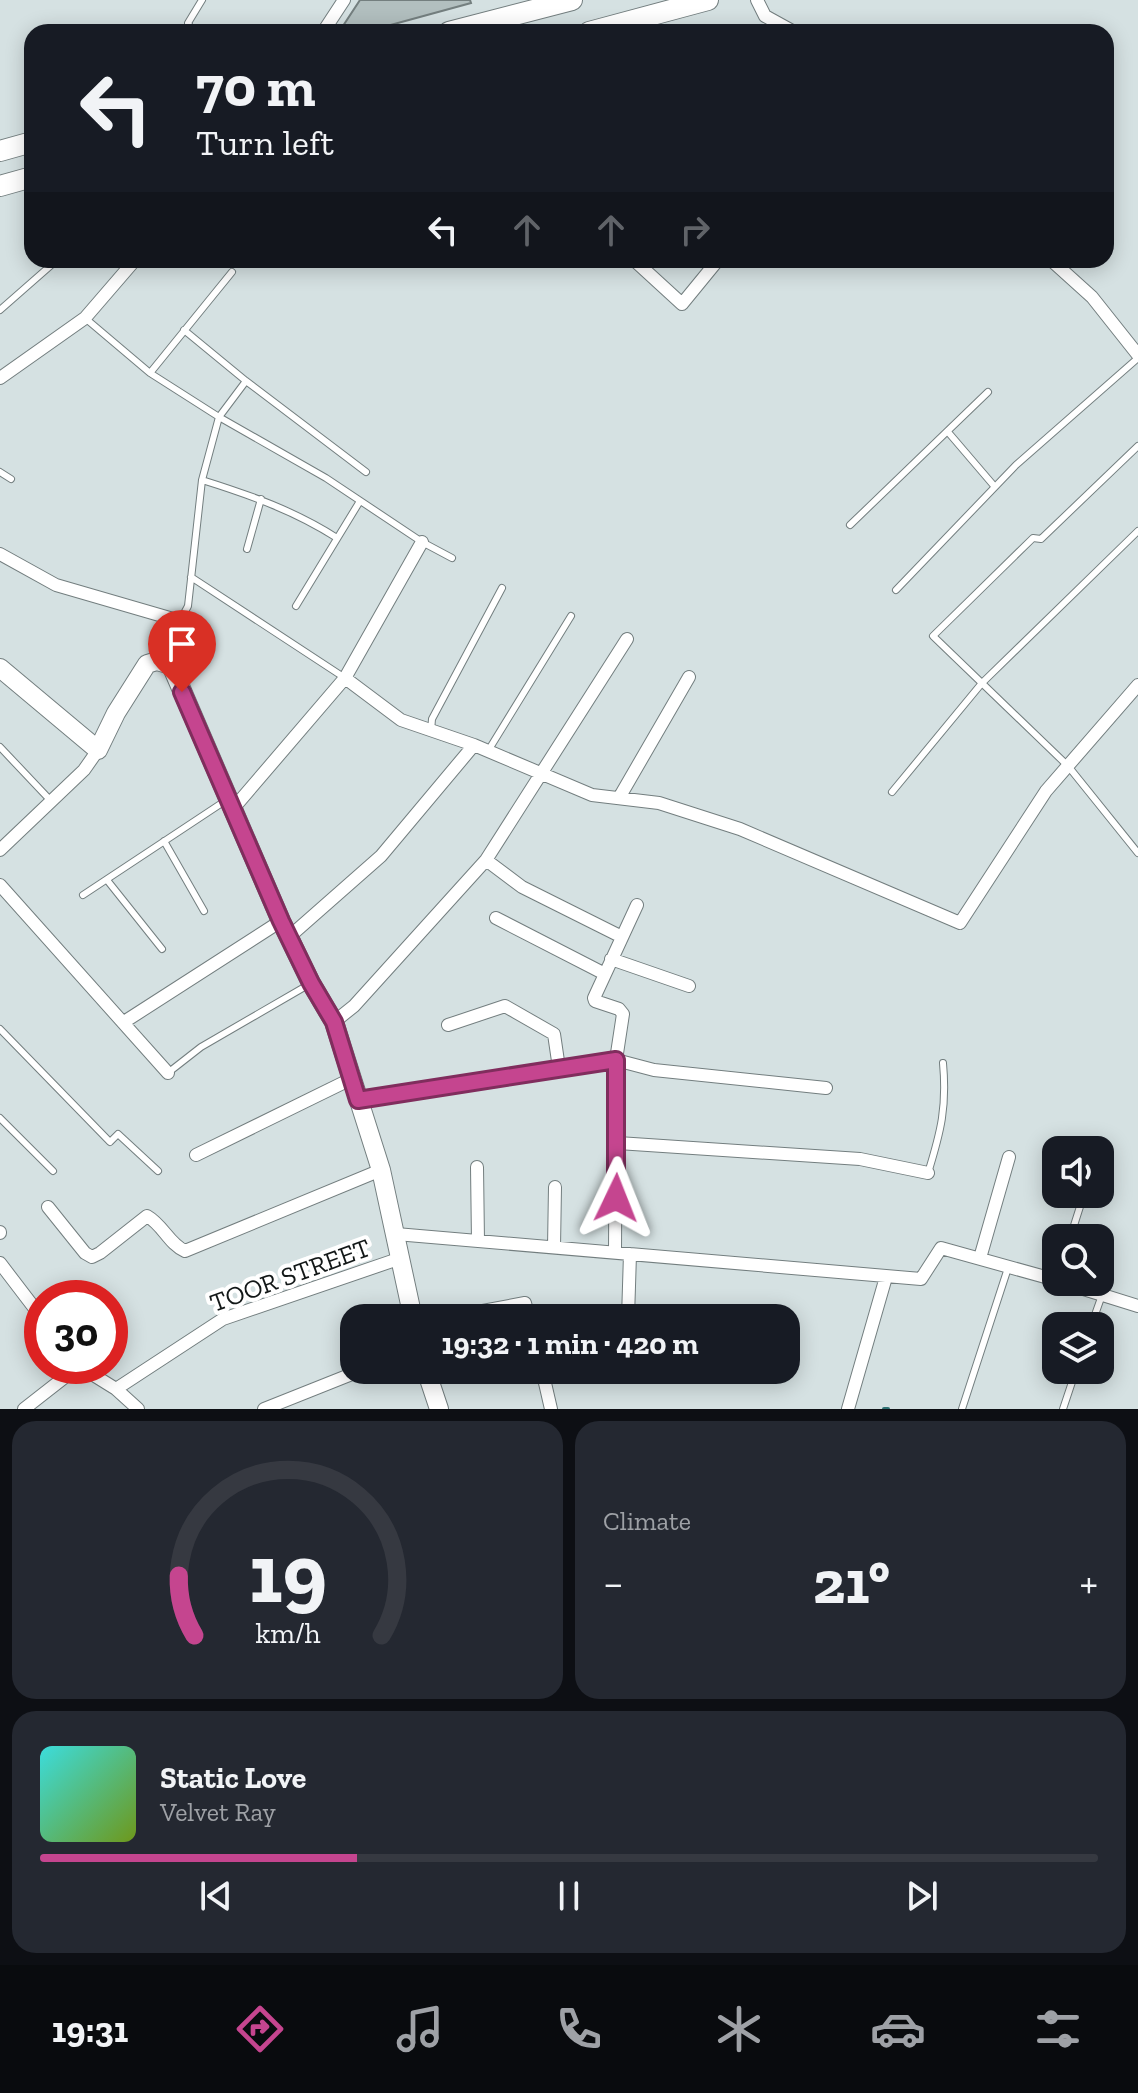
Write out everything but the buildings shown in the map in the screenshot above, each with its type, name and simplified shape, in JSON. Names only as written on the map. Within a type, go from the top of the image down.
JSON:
[{"type":"main road","points":[[480,24],[572,0]]},
{"type":"main road","points":[[619,24],[708,0]]},
{"type":"main road","points":[[0,151],[24,144]]},
{"type":"main road","points":[[0,186],[24,179]]},
{"type":"street","points":[[328,24],[344,0]]},
{"type":"street","points":[[757,0],[765,16],[780,24]]},
{"type":"street","points":[[0,378],[85,318],[128,268]]},
{"type":"street","points":[[643,268],[682,304],[711,268]]},
{"type":"street","points":[[1060,268],[1092,297],[1138,356]]},
{"type":"street","points":[[230,805],[345,678],[422,542]]},
{"type":"street","points":[[0,554],[56,585],[180,621],[171,665],[285,929],[334,1022],[381,1170],[410,1304]]},
{"type":"street","points":[[334,1022],[354,1006],[486,860],[627,639]]},
{"type":"street","points":[[0,850],[84,770],[147,664],[157,661],[171,665]]},
{"type":"street","points":[[0,668],[98,750]]},
{"type":"street","points":[[619,798],[689,677]]},
{"type":"street","points":[[345,678],[401,720],[474,745],[592,795],[659,803],[740,829],[960,923],[1046,791],[1138,685]]},
{"type":"street","points":[[124,1022],[285,929],[381,856],[474,745]]},
{"type":"street","points":[[486,860],[522,887],[622,937]]},
{"type":"street","points":[[0,885],[168,1073]]},
{"type":"street","points":[[615,1252],[618,1143],[616,1060],[623,1014],[619,1009],[594,998],[637,905]]},
{"type":"street","points":[[496,918],[605,974]]},
{"type":"street","points":[[611,959],[689,986]]},
{"type":"street","points":[[448,1025],[505,1006],[554,1034],[559,1068]]},
{"type":"street","points":[[358,1100],[616,1060],[654,1070],[826,1088]]},
{"type":"street","points":[[196,1155],[351,1079]]},
{"type":"street","points":[[618,1143],[860,1159],[928,1173]]},
{"type":"street","points":[[980,1258],[1009,1157]]},
{"type":"street","points":[[477,1167],[478,1241]]},
{"type":"street","points":[[48,1207],[85,1253],[92,1257],[147,1216],[178,1248],[185,1251],[381,1170]]},
{"type":"street","points":[[554,1247],[555,1187]]},
{"type":"street","points":[[396,1234],[921,1279],[941,1248],[1042,1275]]},
{"type":"street","points":[[628,1304],[630,1254]]},
{"type":"street","name":"TOOR STREET","points":[[116,1389],[223,1319],[401,1258]]},
{"type":"street","points":[[0,1263],[24,1294]]},
{"type":"street","points":[[848,1409],[886,1277]]},
{"type":"street","points":[[1105,1296],[1138,1306]]},
{"type":"street","points":[[264,1409],[340,1379]]},
{"type":"street","points":[[24,1409],[56,1384]]},
{"type":"street","points":[[108,1384],[138,1409]]},
{"type":"street","points":[[431,1384],[439,1409]]},
{"type":"street","points":[[545,1384],[551,1409]]},
{"type":"lane","points":[[189,24],[202,0]]},
{"type":"lane","points":[[0,310],[48,268]]},
{"type":"lane","points":[[150,373],[232,272]]},
{"type":"lane","points":[[85,318],[150,373],[219,417],[326,478],[422,542],[452,558]]},
{"type":"lane","points":[[184,330],[366,472]]},
{"type":"lane","points":[[896,590],[1016,465],[1138,356]]},
{"type":"lane","points":[[180,621],[188,606],[202,480],[219,417],[246,381]]},
{"type":"lane","points":[[850,525],[988,392]]},
{"type":"lane","points":[[948,432],[995,487]]},
{"type":"lane","points":[[1138,446],[1041,539],[1033,538],[933,636],[1068,766],[1138,853]]},
{"type":"lane","points":[[0,472],[11,479]]},
{"type":"lane","points":[[202,480],[261,499],[308,519],[337,538]]},
{"type":"lane","points":[[247,549],[261,499]]},
{"type":"lane","points":[[296,606],[360,501]]},
{"type":"lane","points":[[892,792],[982,683],[1138,531]]},
{"type":"lane","points":[[191,577],[345,678]]},
{"type":"lane","points":[[431,731],[432,719],[502,588]]},
{"type":"lane","points":[[488,751],[571,616]]},
{"type":"lane","points":[[0,747],[52,802]]},
{"type":"lane","points":[[83,895],[164,841],[230,805]]},
{"type":"lane","points":[[164,841],[204,911]]},
{"type":"lane","points":[[107,880],[162,949]]},
{"type":"lane","points":[[168,1073],[201,1047],[311,983]]},
{"type":"lane","points":[[0,1029],[110,1142],[118,1134],[158,1171]]},
{"type":"lane","points":[[928,1173],[940,1134],[946,1097],[943,1063]]},
{"type":"lane","points":[[0,1118],[53,1171]]},
{"type":"lane","points":[[962,1409],[1009,1265]]},
{"type":"lane","points":[[1063,1409],[1071,1384]]},
{"type":"route","points":[[182,692],[281,921],[334,1022],[358,1100],[616,1060],[616,1198]]}]
